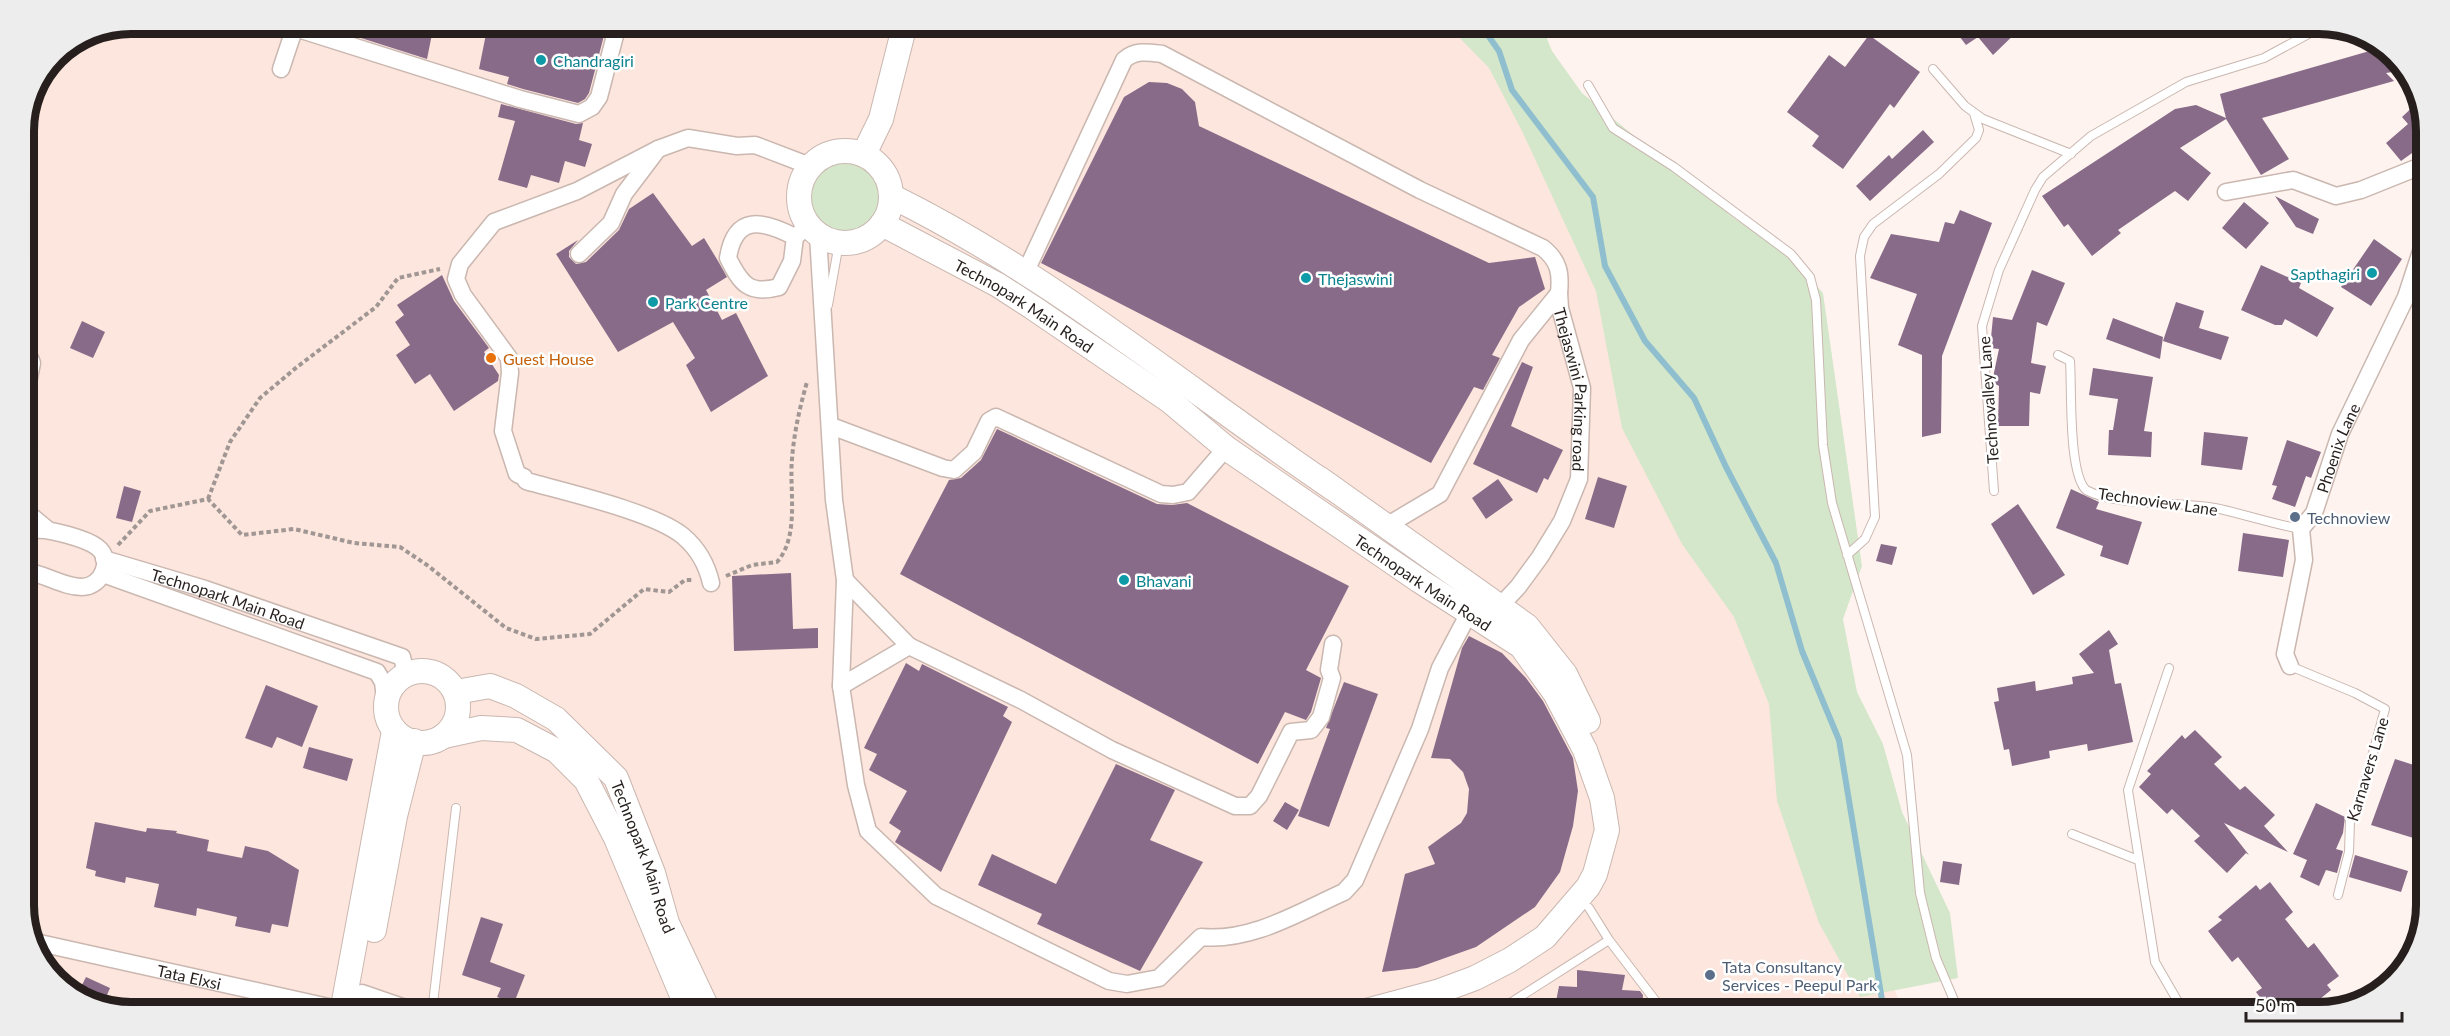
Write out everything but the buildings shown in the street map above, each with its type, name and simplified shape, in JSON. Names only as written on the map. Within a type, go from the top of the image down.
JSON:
[{"type":"street","points":[[281,69],[292,34]]},
{"type":"street","points":[[320,34],[531,102],[579,114],[592,107],[599,97],[615,34]]},
{"type":"street","points":[[864,154],[881,119],[902,34]]},
{"type":"street","name":"Thejaswini Parking road","points":[[1009,262],[1027,268],[1124,60],[1132,53],[1147,52],[1162,54],[1420,190],[1543,248],[1553,256],[1559,267],[1560,308],[1582,388],[1579,479],[1562,521],[1540,557],[1518,587],[1500,606]]},
{"type":"street","points":[[711,583],[700,555],[683,536],[656,520],[526,481],[524,477],[517,474],[502,431],[510,373],[509,358],[463,295],[456,279],[460,264],[494,222],[577,191],[658,149],[688,138],[736,146],[755,145],[810,166]]},
{"type":"street","points":[[579,254],[611,223],[624,194],[658,149]]},
{"type":"street","points":[[815,235],[792,261],[779,287],[768,290],[752,289],[742,282],[728,258],[731,240],[736,232],[749,226],[764,224],[815,235],[867,238],[882,224],[890,206],[891,196],[882,169],[864,154],[841,151],[829,153],[810,166],[801,180],[798,196],[801,212],[815,235],[825,324],[834,500],[845,580],[841,686],[856,785],[868,831],[886,851],[936,896],[1078,968],[1109,981],[1127,984],[1159,978],[1201,937],[1219,939],[1250,933],[1344,892],[1355,880],[1420,729],[1440,668],[1470,611]]},
{"type":"street","points":[[2226,192],[2294,180],[2336,196],[2361,190],[2415,168]]},
{"type":"street","name":"Technopark Main Road","points":[[891,196],[1009,262],[1117,333],[1527,626]]},
{"type":"street","name":"Technopark Main Road","points":[[882,224],[1023,302],[1170,401],[1226,448],[1420,581],[1470,611],[1521,646],[1555,693],[1585,750],[1602,798],[1607,830],[1595,874],[1588,887],[1556,926],[1534,946],[1475,978],[1395,1002]]},
{"type":"street","name":"Phoenix Lane","points":[[2301,529],[2314,513],[2340,434],[2406,297],[2415,268]]},
{"type":"street","name":"Thejaswini Parking road","points":[[1388,525],[1440,494],[1521,340],[1560,293]]},
{"type":"street","points":[[831,426],[943,468],[954,470],[974,452],[989,421],[996,417],[1161,494],[1173,495],[1188,492],[1226,448]]},
{"type":"street","name":"Technopark Main Road","points":[[1320,480],[1388,525],[1527,626],[1564,674],[1600,746],[1617,804],[1619,847],[1604,884],[1589,908],[1519,970],[1476,992],[1442,1002]]},
{"type":"street","points":[[35,519],[47,529],[96,546],[104,567],[377,672],[383,682],[387,716],[404,736],[436,741],[444,736],[456,721],[458,711],[456,692],[449,682],[429,671],[406,674],[392,687],[386,705]]},
{"type":"street","points":[[35,530],[47,529]]},
{"type":"street","points":[[2290,666],[2285,654],[2304,560],[2301,529]]},
{"type":"street","points":[[35,572],[81,587],[96,582],[104,567]]},
{"type":"street","name":"Technopark Main Road","points":[[104,567],[205,590],[402,657],[406,674]]},
{"type":"street","points":[[845,580],[909,646],[1021,699],[1113,750],[1235,806],[1250,806],[1259,796],[1291,732],[1311,730],[1321,717],[1332,678],[1329,670],[1333,644]]},
{"type":"street","points":[[841,686],[909,646]]},
{"type":"street","name":"Technopark Main Road","points":[[456,692],[490,686],[516,696],[556,719],[616,778],[653,873],[668,923],[704,1002]]},
{"type":"street","name":"Technopark Main Road","points":[[444,736],[481,728],[517,729],[557,751],[586,780],[616,838],[685,1002]]},
{"type":"street","points":[[352,1002],[404,736]]},
{"type":"street","name":"Tata Elxsi","points":[[43,944],[327,1002]]},
{"type":"lane","name":"Technovalley Lane","points":[[1994,491],[1982,326],[2000,270],[2035,190],[2043,177],[2106,127],[2186,82],[2264,58],[2308,34]]},
{"type":"lane","points":[[1933,69],[1965,106],[1974,113],[2017,134],[2071,154]]},
{"type":"lane","points":[[1588,84],[1613,128],[1674,167],[1754,225],[1791,254],[1810,277],[1816,300],[1822,445],[1832,503],[1907,755],[1920,893],[1936,958],[1955,1002]]},
{"type":"lane","points":[[1847,555],[1865,539],[1875,518],[1860,256],[1864,237],[1873,224],[1939,174],[1977,138],[1979,130],[1974,113]]},
{"type":"lane","points":[[815,235],[825,324]]},
{"type":"lane","name":"Technoview Lane","points":[[2058,355],[2070,361],[2071,422],[2080,479],[2086,490],[2114,498],[2216,508],[2259,521],[2301,529]]},
{"type":"lane","name":"Karnavers Lane","points":[[2290,666],[2355,693],[2385,709],[2360,801],[2350,821],[2349,852],[2338,895]]},
{"type":"lane","points":[[2169,668],[2128,790],[2155,962],[2178,1002]]},
{"type":"lane","points":[[433,1002],[456,808]]},
{"type":"lane","points":[[2072,834],[2138,860]]},
{"type":"lane","points":[[1589,908],[1609,940],[1656,1002]]},
{"type":"lane","points":[[1512,1002],[1609,940]]},
{"type":"path","points":[[208,499],[230,442],[260,398],[376,307],[398,278],[460,264]]},
{"type":"path","points":[[208,499],[242,535],[294,529],[354,543],[400,548],[427,565],[506,628],[536,639],[590,634],[644,589],[669,592],[685,580],[711,583],[752,565],[777,562],[783,555],[790,534],[792,458],[809,375]]},
{"type":"path","points":[[104,567],[150,511],[208,499]]},
{"type":"shaded area","points":[[131,34],[1507,34],[1722,528],[1899,1002],[131,1002],[112,1000],[83,989],[72,982],[54,964],[47,953],[36,924],[35,125],[38,106],[44,88],[67,58],[83,47],[100,40]]},
{"type":"green space","points":[[1456,34],[1545,34],[1552,51],[1582,93],[1735,219],[1783,248],[1823,293],[1862,566],[1843,619],[1857,692],[1883,744],[1902,812],[1950,913],[1958,978],[1860,997],[1819,923],[1777,801],[1769,704],[1734,617],[1682,544],[1622,428],[1596,291],[1522,131],[1489,68]]},
{"type":"green space","points":[[846,160],[860,163],[872,171],[880,183],[883,197],[880,211],[872,223],[860,231],[846,234],[832,231],[820,223],[812,211],[809,197],[812,183],[820,171],[832,163]]},
{"type":"waterway","points":[[1487,34],[1499,51],[1512,90],[1593,197],[1605,266],[1645,341],[1694,398],[1726,467],[1776,563],[1802,651],[1839,740],[1882,1002]]},
{"type":"place","name":"Chandragiri","points":[[541,60]]},
{"type":"place","name":"Sapthagiri","points":[[2372,273]]},
{"type":"place","name":"Thejaswini","points":[[1306,278]]},
{"type":"place","name":"Park Centre","points":[[653,302]]},
{"type":"place","name":"Guest House","points":[[491,358]]},
{"type":"place","name":"Technoview","points":[[2295,517]]},
{"type":"place","name":"Bhavani","points":[[1124,580]]},
{"type":"place","name":"Tata Consultancy Services - Peepul Park","points":[[1710,975]]}]
